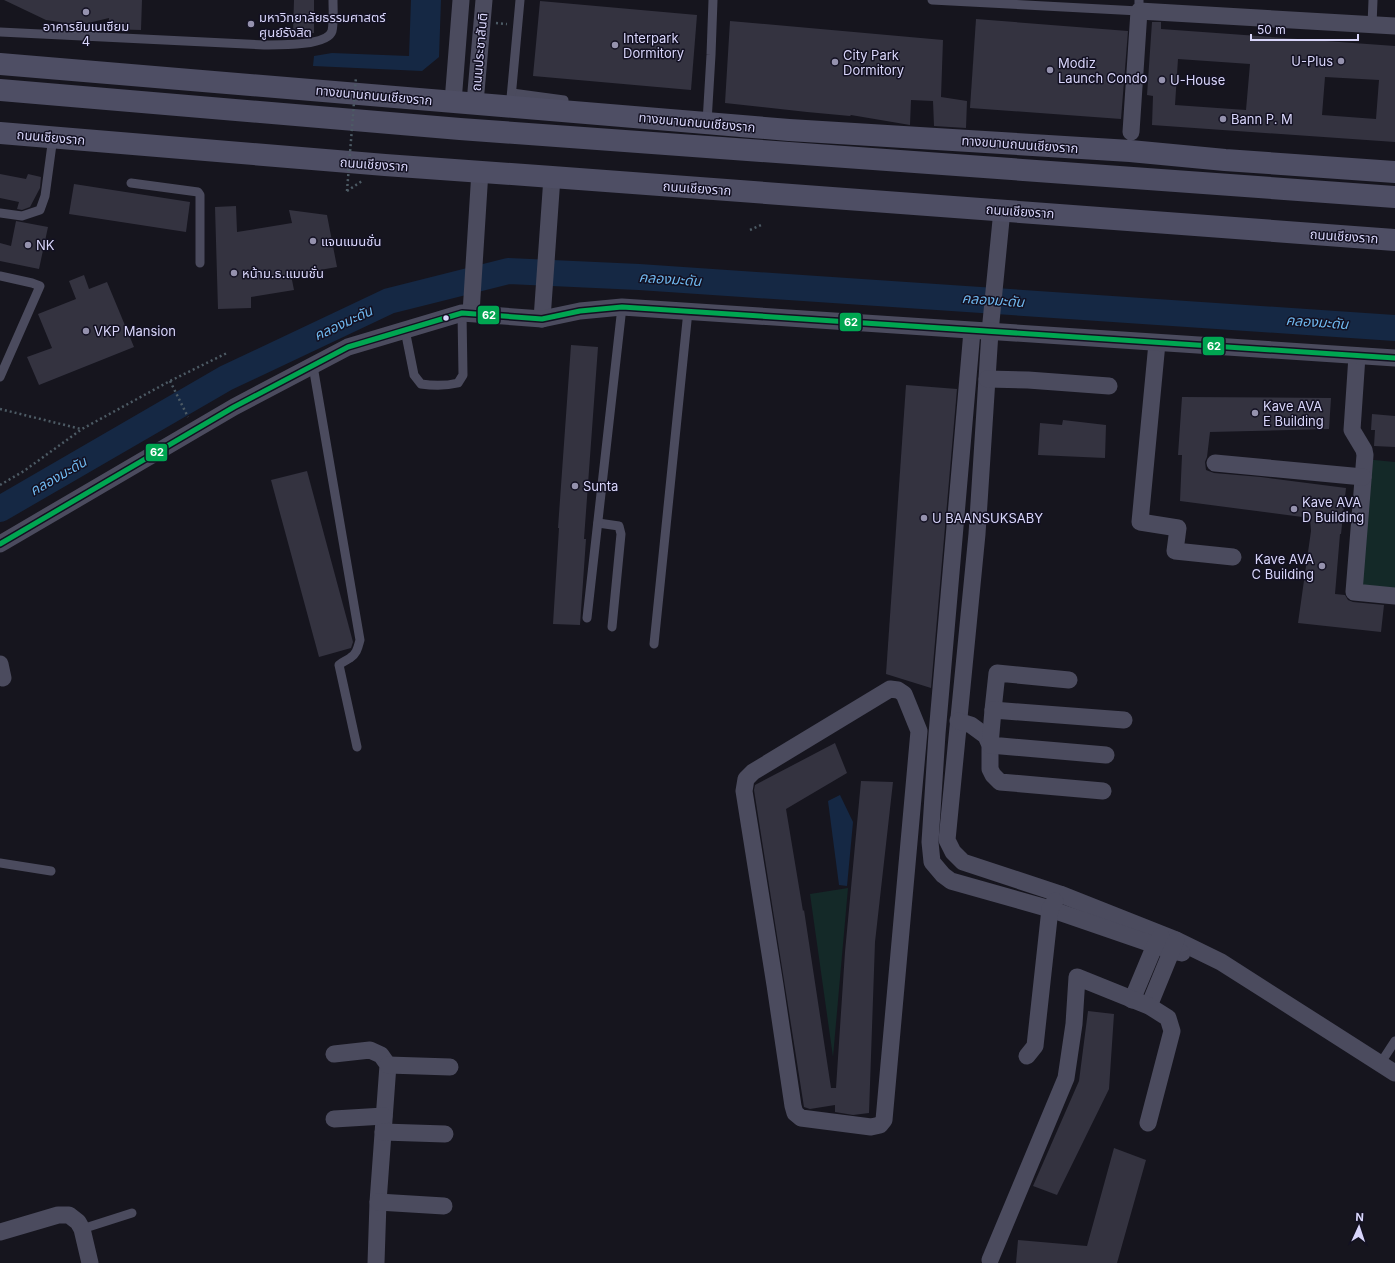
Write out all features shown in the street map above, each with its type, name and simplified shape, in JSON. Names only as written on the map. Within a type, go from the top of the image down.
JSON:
[{"type":"main road","name":"ทางขนานถนนเชียงราก","points":[[0,64],[453,102],[475,103],[511,100],[710,116],[789,130],[964,140],[1130,142],[1232,160],[1395,172]]},
{"type":"main road","points":[[0,90],[460,128],[953,166],[1395,197]]},
{"type":"main road","points":[[789,130],[865,148],[953,166]]},
{"type":"main road","name":"ถนนเชียงราก","points":[[0,133],[385,166],[552,176],[1395,240]]},
{"type":"street","name":"ถนนประชาสันติ","points":[[453,102],[461,0]]},
{"type":"street","name":"ถนนประชาสันติ","points":[[475,103],[484,0]]},
{"type":"street","points":[[1130,142],[1139,6],[1395,26]]},
{"type":"street","points":[[468,309],[476,246],[480,171]]},
{"type":"street","points":[[543,314],[552,176]]},
{"type":"street","points":[[1002,210],[990,327],[977,534],[947,840],[953,852],[963,862],[1060,894],[1166,943]]},
{"type":"street","points":[[0,544],[234,407],[348,347],[468,309],[543,314],[622,308],[688,311],[972,331],[990,327],[1157,343],[1395,358]]},
{"type":"street","points":[[972,331],[937,734],[930,842],[932,862],[951,882],[1166,943],[1221,962],[1395,1074]]},
{"type":"street","points":[[1157,343],[1140,522],[1178,528],[1175,551],[1234,557]]},
{"type":"street","points":[[1357,356],[1352,430],[1364,450],[1365,455],[1354,592],[1395,596]]},
{"type":"street","points":[[987,379],[1028,380],[1108,386]]},
{"type":"street","points":[[1215,463],[1363,477]]},
{"type":"street","points":[[1069,680],[997,673],[990,745],[990,769],[993,775],[1000,782],[1104,791]]},
{"type":"street","points":[[890,689],[898,690],[904,694],[919,731],[884,1120],[880,1125],[871,1127],[801,1118],[796,1113],[793,1106],[744,791],[746,779],[753,772],[890,689]]},
{"type":"street","points":[[993,710],[1124,720]]},
{"type":"street","points":[[919,731],[937,734],[971,725],[986,736],[990,745]]},
{"type":"street","points":[[990,745],[1106,755]]},
{"type":"street","points":[[930,842],[947,840]]},
{"type":"street","points":[[951,882],[963,862]]},
{"type":"street","points":[[1027,1056],[1035,1046],[1050,909],[1060,894]]},
{"type":"street","points":[[1132,1000],[1166,943]]},
{"type":"street","points":[[1149,1006],[1166,943]]},
{"type":"street","points":[[990,1260],[1066,1078],[1074,1024],[1077,977],[1149,1006],[1168,1018],[1172,1031],[1148,1123]]},
{"type":"street","points":[[334,1054],[370,1050],[381,1055],[388,1065],[378,1202],[376,1263]]},
{"type":"street","points":[[388,1065],[450,1067]]},
{"type":"street","points":[[334,1119],[383,1124],[445,1134]]},
{"type":"street","points":[[378,1202],[444,1206]]},
{"type":"street","points":[[0,1232],[58,1215],[69,1215],[78,1222],[82,1229],[90,1263]]},
{"type":"lane","points":[[0,32],[264,45],[301,44],[324,39],[330,36],[332,31],[333,0]]},
{"type":"lane","points":[[520,0],[511,100],[554,99],[576,101]]},
{"type":"lane","points":[[713,0],[710,116],[964,133],[964,140]]},
{"type":"lane","points":[[932,0],[1139,6]]},
{"type":"lane","points":[[1372,25],[1373,0]]},
{"type":"lane","points":[[0,213],[22,216],[40,210],[45,196],[53,137]]},
{"type":"lane","points":[[131,183],[198,192],[200,195],[200,263]]},
{"type":"lane","points":[[0,376],[40,286],[32,283],[1,278]]},
{"type":"lane","points":[[587,618],[622,308]]},
{"type":"lane","points":[[405,330],[414,375],[421,384],[449,386],[458,383],[463,375],[468,309]]},
{"type":"lane","points":[[654,644],[688,311]]},
{"type":"lane","points":[[313,366],[360,640],[358,650],[352,657],[342,661],[339,665],[357,747]]},
{"type":"lane","points":[[598,522],[619,526],[621,534],[612,627]]},
{"type":"lane","points":[[0,863],[51,871]]},
{"type":"lane","points":[[1380,1064],[1395,1041]]},
{"type":"lane","points":[[82,1229],[132,1213]]},
{"type":"path","points":[[347,191],[356,77]]},
{"type":"path","points":[[750,230],[761,225]]},
{"type":"path","points":[[0,485],[24,471],[82,429],[170,381],[227,353]]},
{"type":"path","points":[[170,381],[191,422]]},
{"type":"path","points":[[0,409],[82,429]]},
{"type":"green space","points":[[1364,459],[1395,462],[1395,593],[1350,588]]},
{"type":"green space","points":[[848,888],[833,1057],[810,894]]},
{"type":"water","points":[[411,0],[441,0],[439,57],[422,71],[313,66],[314,56],[332,53],[409,56]]},
{"type":"water","points":[[840,795],[853,822],[847,886],[839,885],[828,801]]},
{"type":"building","name":"อาคารยิมเนเซียม 4","points":[[4,0],[142,0],[141,30],[108,29],[109,18],[80,25],[46,20]]},
{"type":"building","points":[[294,0],[314,0],[314,33],[293,33]]},
{"type":"building","name":"Interpark Dormitory","points":[[540,1],[697,15],[691,90],[533,76]]},
{"type":"building","name":"Modiz Launch Condo","points":[[976,19],[1128,31],[1121,119],[970,108]]},
{"type":"building","name":"City Park Dormitory","points":[[730,21],[943,40],[941,97],[967,101],[966,128],[934,126],[933,101],[911,100],[910,125],[851,115],[725,103]]},
{"type":"building","points":[[1152,22],[1161,22],[1161,29],[1395,46],[1395,142],[1152,125],[1153,96],[1147,95]],"holes":[[[1178,59],[1250,64],[1246,110],[1175,105]],[[1325,77],[1379,80],[1376,119],[1322,115]]]},
{"type":"building","points":[[0,174],[26,179],[28,174],[41,177],[40,188],[30,207],[22,210],[17,209],[19,202],[0,198]]},
{"type":"building","points":[[74,184],[190,202],[186,232],[69,214]]},
{"type":"building","points":[[236,206],[237,232],[292,223],[289,210],[327,215],[337,267],[291,275],[294,290],[251,297],[251,308],[218,309],[215,207]]},
{"type":"building","name":"NK","points":[[16,221],[48,227],[39,269],[0,261],[0,243],[11,246]]},
{"type":"building","name":"VKP Mansion","points":[[84,275],[89,289],[107,282],[134,347],[39,385],[27,357],[52,348],[38,314],[76,299],[69,281]]},
{"type":"building","points":[[571,345],[598,347],[584,539],[586,539],[580,625],[553,624]]},
{"type":"building","name":"U BAANSUKSABY","points":[[906,385],[957,389],[931,688],[886,674]]},
{"type":"building","points":[[1182,397],[1331,398],[1329,429],[1210,432],[1205,462],[1206,470],[1214,473],[1261,477],[1346,488],[1340,534],[1335,594],[1345,595],[1348,600],[1353,602],[1384,605],[1381,632],[1298,623],[1311,531],[1310,518],[1180,501],[1182,455],[1178,455]]},
{"type":"building","points":[[1372,414],[1395,416],[1395,447],[1374,446],[1375,430],[1371,430]]},
{"type":"building","points":[[1063,420],[1106,425],[1105,458],[1038,455],[1040,423],[1062,425]]},
{"type":"building","points":[[307,471],[353,642],[351,648],[319,657],[271,480]]},
{"type":"building","points":[[835,743],[847,773],[786,809],[803,911],[804,910],[831,1088],[836,1088],[845,952],[861,781],[893,782],[875,942],[869,1113],[853,1115],[835,1112],[835,1105],[810,1109],[804,1107],[754,790],[755,785]]},
{"type":"building","points":[[1088,1011],[1114,1014],[1109,1089],[1057,1195],[1033,1186],[1079,1081]]},
{"type":"building","points":[[1114,1148],[1146,1160],[1117,1263],[1016,1263],[1018,1240],[1087,1246]]},
{"type":"waterway","name":"คลองมะดัน","points":[[0,509],[226,378],[389,301],[508,271],[639,277],[1395,328]]},
{"type":"transit line","name":"62","points":[[0,544],[234,407],[348,347],[462,313],[542,319],[580,311],[622,307],[1395,358]]},
{"type":"place","name":"อาคารยิมเนเซียม 4","points":[[86,12]]},
{"type":"place","name":"มหาวิทยาลัยธรรมศาสตร์ ศูนย์รังสิต","points":[[251,24]]},
{"type":"place","name":"Interpark Dormitory","points":[[615,45]]},
{"type":"place","name":"U-Plus","points":[[1341,61]]},
{"type":"place","name":"City Park Dormitory","points":[[835,62]]},
{"type":"place","name":"Modiz Launch Condo","points":[[1050,70]]},
{"type":"place","name":"U-House","points":[[1162,80]]},
{"type":"place","name":"Bann P. M","points":[[1223,119]]},
{"type":"place","name":"แจนแมนชั่น","points":[[313,241]]},
{"type":"place","name":"NK","points":[[28,245]]},
{"type":"place","name":"หน้าม.ธ.แมนชั่น","points":[[234,273]]},
{"type":"place","name":"VKP Mansion","points":[[86,331]]},
{"type":"place","name":"Kave AVA E Building","points":[[1255,413]]},
{"type":"place","name":"Sunta","points":[[575,486]]},
{"type":"place","name":"Kave AVA D Building","points":[[1294,509]]},
{"type":"place","name":"U BAANSUKSABY","points":[[924,518]]},
{"type":"place","name":"Kave AVA C Building","points":[[1322,566]]}]
